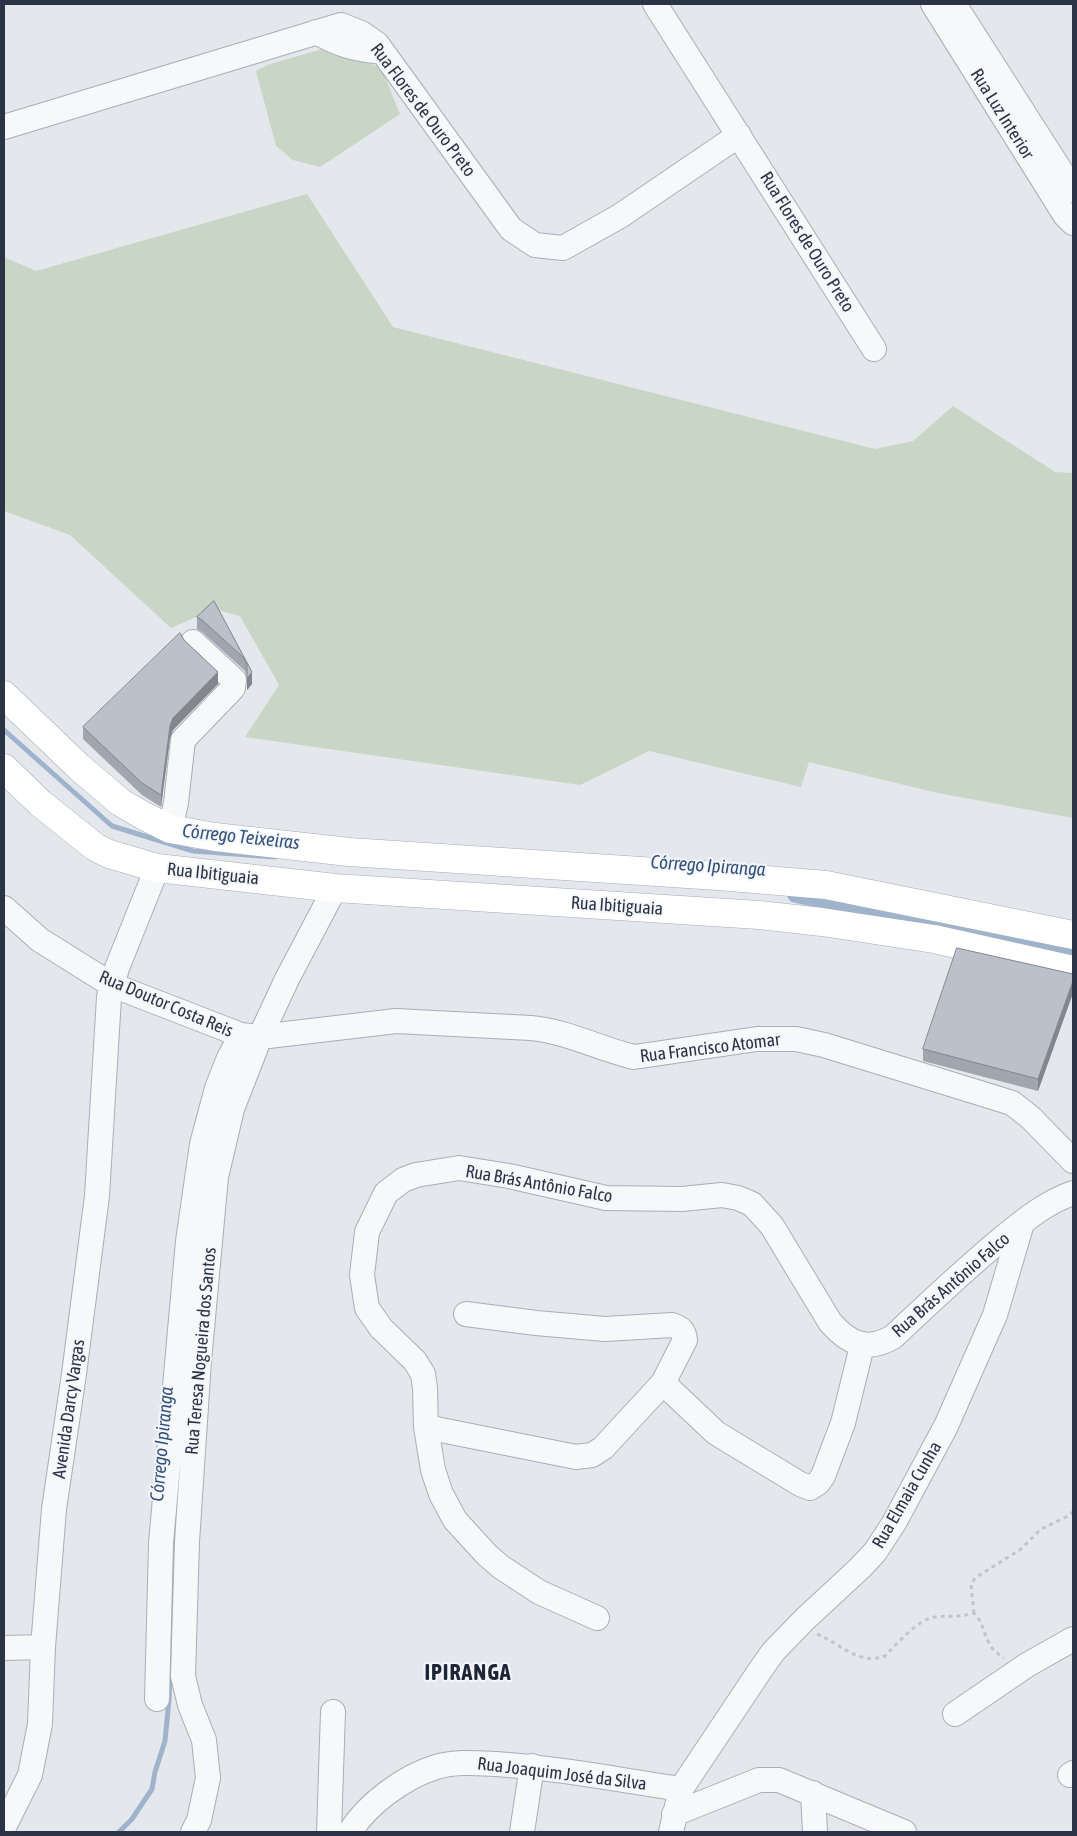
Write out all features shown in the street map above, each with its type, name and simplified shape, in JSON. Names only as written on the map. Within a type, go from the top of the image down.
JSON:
[{"type":"main road","points":[[4,695],[79,767],[120,802],[144,816],[166,839],[109,854],[95,847],[40,803],[4,768]]},
{"type":"main road","name":"Rua Ibitiguaia","points":[[166,839],[215,836],[349,852],[826,884],[960,929],[1073,970]]},
{"type":"main road","name":"Rua Ibitiguaia","points":[[166,839],[335,888],[759,915],[822,922],[1073,935]]},
{"type":"street","name":"Rua Flores de Ouro Preto","points":[[655,4],[874,348]]},
{"type":"street","name":"Rua Luz Interior","points":[[933,4],[1065,214],[1073,223]]},
{"type":"street","name":"Rua Luz Interior","points":[[954,4],[1073,190]]},
{"type":"street","name":"Rua Flores de Ouro Preto","points":[[4,127],[341,25],[361,33],[377,44],[511,229],[535,245],[564,248],[620,216],[739,135]]},
{"type":"street","name":"Avenida Darcy Vargas","points":[[4,1827],[30,1775],[40,1724],[43,1647],[54,1509],[97,1196],[108,997],[116,968],[166,839],[183,740],[233,688],[234,680],[193,642]]},
{"type":"street","points":[[166,839],[167,776]]},
{"type":"street","name":"Rua Teresa Nogueira dos Santos","points":[[193,1832],[198,1820],[208,1778],[204,1740],[190,1705],[183,1676],[174,1542],[199,1361],[216,1177],[251,1036],[287,980],[335,888]]},
{"type":"street","name":"Rua Doutor Costa Reis","points":[[4,908],[40,940],[112,985],[251,1036]]},
{"type":"street","name":"Rua Francisco Atomar","points":[[251,1036],[396,1021],[512,1027],[546,1029],[634,1058],[757,1039],[796,1039],[824,1045],[1012,1103],[1031,1118],[1073,1162]]},
{"type":"street","name":"Rua Brás Antônio Falco","points":[[597,1618],[539,1592],[501,1567],[486,1554],[455,1520],[441,1494],[433,1470],[426,1428],[423,1374],[415,1361],[380,1328],[367,1308],[362,1275],[367,1232],[386,1193],[403,1180],[416,1175],[460,1168],[509,1176],[606,1198],[682,1199],[722,1195],[738,1198],[752,1204],[772,1226],[830,1322],[840,1334],[862,1346],[881,1344],[893,1337],[974,1261],[1047,1205],[1073,1193]]},
{"type":"street","name":"Rua Elmaia Cunha","points":[[672,1823],[681,1789],[773,1652],[860,1568],[875,1552],[894,1523],[946,1426],[995,1315],[1022,1223]]},
{"type":"street","points":[[426,1428],[576,1457],[592,1455],[603,1448],[663,1383],[685,1340],[680,1327],[672,1325],[605,1329],[466,1314]]},
{"type":"street","points":[[663,1383],[716,1433],[800,1484],[810,1488],[818,1483],[823,1476],[843,1422],[862,1346]]},
{"type":"street","points":[[157,1698],[174,1542]]},
{"type":"street","points":[[955,1714],[1027,1664],[1073,1639]]},
{"type":"street","points":[[4,1648],[43,1647]]},
{"type":"street","points":[[329,1832],[332,1712]]},
{"type":"street","name":"Rua Joaquim José da Silva","points":[[350,1832],[366,1810],[403,1782],[436,1767],[467,1762],[532,1766],[681,1789]]},
{"type":"street","points":[[522,1832],[532,1766]]},
{"type":"street","points":[[672,1823],[759,1780],[779,1780],[904,1832]]},
{"type":"street","points":[[813,1793],[815,1832]]},
{"type":"path","points":[[1027,1664],[1005,1658],[995,1652],[989,1644],[980,1619],[974,1613],[971,1585],[975,1578],[1021,1549],[1041,1529],[1073,1512]]},
{"type":"path","points":[[795,1629],[826,1637],[850,1654],[870,1659],[885,1656],[917,1625],[926,1619],[934,1617],[961,1617],[974,1613]]},
{"type":"green space","points":[[329,47],[363,62],[381,67],[400,114],[320,167],[293,160],[276,146],[256,71],[267,65]]},
{"type":"green space","points":[[307,194],[393,327],[875,449],[913,441],[953,406],[1055,472],[1073,473],[1073,818],[938,793],[809,762],[801,787],[649,751],[580,785],[245,737],[279,685],[240,616],[214,609],[171,628],[70,535],[4,511],[4,257],[36,271]]},
{"type":"building","points":[[214,601],[252,672],[247,678],[247,664],[244,658],[197,617]]},
{"type":"building","points":[[180,633],[184,640],[218,672],[173,718],[170,726],[161,795],[142,783],[83,727]]},
{"type":"building","points":[[957,948],[1073,974],[1073,981],[1038,1079],[923,1049]]},
{"type":"waterway","name":"Córrego Teixeiras","points":[[4,730],[112,826],[193,851],[275,857]]},
{"type":"waterway","name":"Córrego Ipiranga","points":[[796,894],[1073,951]]},
{"type":"waterway","name":"Córrego Ipiranga","points":[[119,1832],[132,1819],[152,1789],[155,1772],[165,1741],[169,1700],[173,1604]]},
{"type":"district","name":"IPIRANGA","points":[[468,1673]]}]
